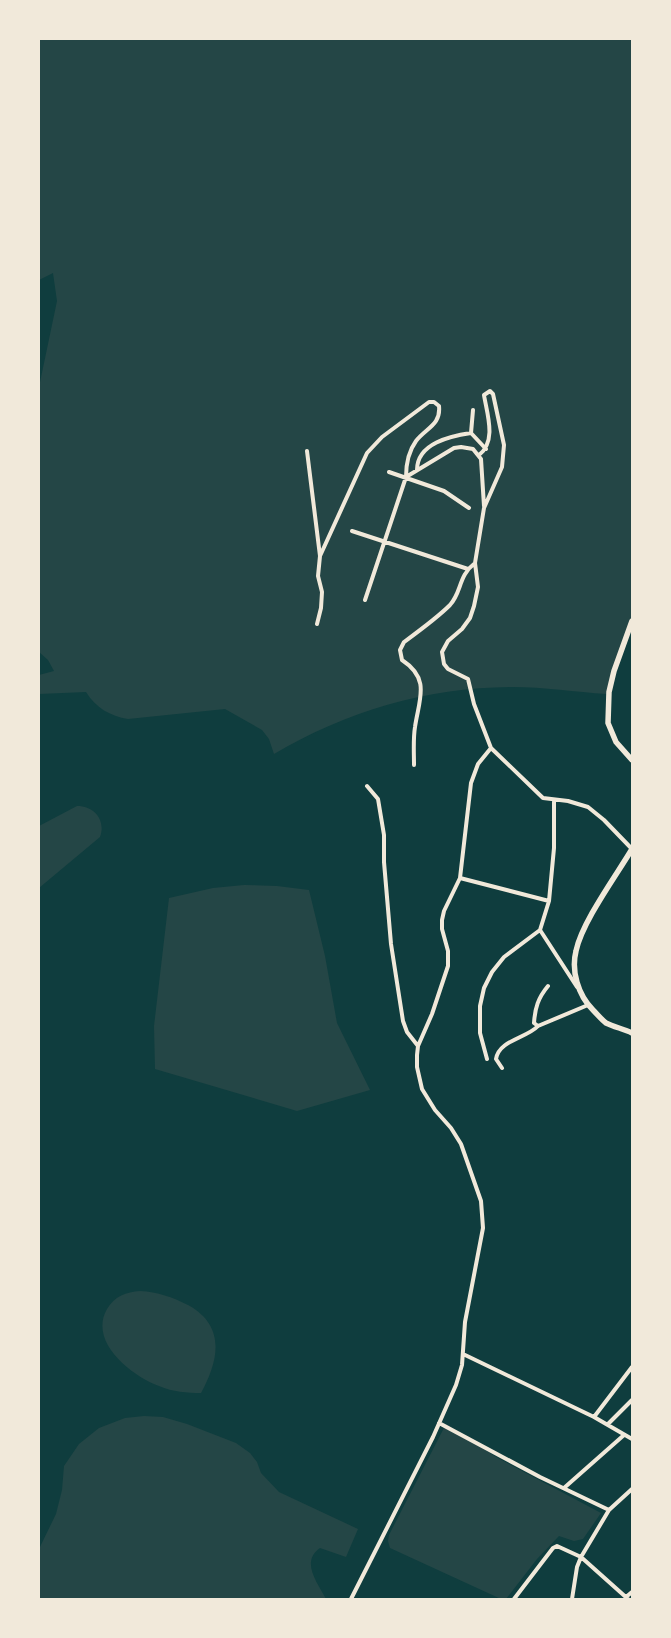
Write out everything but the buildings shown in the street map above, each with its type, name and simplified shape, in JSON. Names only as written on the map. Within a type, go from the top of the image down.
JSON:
[{"type":"main road","points":[[632,621],[614,671],[609,692],[608,724],[616,742],[632,760]]},
{"type":"main road","points":[[632,849],[588,922],[576,949],[574,962],[575,975],[581,992],[588,1005],[606,1022],[632,1033]]},
{"type":"street","points":[[479,455],[486,449],[490,435],[484,395],[487,391],[493,394],[504,445],[502,467],[484,508],[475,563],[478,587],[474,606],[470,618],[462,629],[444,646],[442,658],[448,669],[468,679],[474,704],[491,748],[543,798],[568,801],[588,807],[604,820],[632,849]]},
{"type":"street","points":[[320,556],[367,453],[382,437],[430,402],[434,402],[439,406],[436,423],[416,441],[406,459],[406,477],[365,600]]},
{"type":"street","points":[[473,410],[471,433],[486,449]]},
{"type":"street","points":[[417,470],[417,464],[422,454],[435,443],[450,436],[471,433]]},
{"type":"street","points":[[406,477],[454,448],[468,448],[479,455]]},
{"type":"street","points":[[307,451],[320,556],[318,576],[322,592],[321,608],[317,624]]},
{"type":"street","points":[[479,455],[484,508]]},
{"type":"street","points":[[388,472],[444,490],[469,508]]},
{"type":"street","points":[[352,531],[468,569]]},
{"type":"street","points":[[414,765],[414,728],[421,693],[420,683],[417,673],[410,665],[402,660],[400,650],[404,642],[450,604],[468,569],[475,563]]},
{"type":"street","points":[[351,1599],[440,1423],[459,1375],[465,1322],[483,1228],[481,1201],[456,1135],[435,1110],[422,1089],[417,1067],[418,1046],[432,1014],[448,966],[448,951],[442,929],[442,920],[444,911],[460,878],[471,783],[478,764],[491,748]]},
{"type":"street","points":[[367,786],[378,800],[384,836],[384,862],[391,944],[403,1021],[407,1032],[418,1046]]},
{"type":"street","points":[[487,1059],[480,1033],[480,1006],[484,988],[492,972],[504,957],[540,930],[549,901],[554,848],[554,800]]},
{"type":"street","points":[[460,878],[549,901]]},
{"type":"street","points":[[540,930],[581,992]]},
{"type":"street","points":[[538,1026],[534,1023],[535,1008],[540,996],[548,986]]},
{"type":"street","points":[[502,1068],[496,1059],[499,1051],[506,1044],[532,1032],[538,1026],[588,1005]]},
{"type":"street","points":[[462,1354],[594,1417],[632,1439]]},
{"type":"street","points":[[594,1417],[632,1367]]},
{"type":"street","points":[[608,1424],[632,1400]]},
{"type":"street","points":[[440,1423],[609,1510]]},
{"type":"street","points":[[564,1488],[624,1435]]},
{"type":"street","points":[[572,1599],[577,1567],[581,1557],[609,1510],[632,1489]]},
{"type":"street","points":[[514,1599],[553,1548],[560,1546],[581,1557],[627,1598],[632,1592]]},
{"type":"shaded area","points":[[39,39],[632,39],[632,619],[607,694],[513,687],[450,691],[389,704],[359,714],[330,725],[274,754],[269,739],[262,730],[225,709],[128,719],[115,716],[99,707],[86,692],[39,694],[39,675],[54,671],[48,660],[39,652],[39,387],[57,301],[53,273],[39,280]]},
{"type":"shaded area","points":[[77,806],[89,809],[98,816],[101,825],[100,837],[39,888],[39,826]]},
{"type":"shaded area","points":[[244,885],[277,886],[309,890],[325,956],[337,1023],[370,1090],[297,1111],[155,1069],[154,1026],[169,898],[213,888]]},
{"type":"shaded area","points":[[140,1291],[171,1297],[182,1302],[200,1313],[209,1323],[214,1333],[216,1344],[215,1356],[212,1368],[201,1393],[175,1391],[148,1381],[126,1366],[108,1345],[103,1334],[103,1321],[107,1309],[117,1298],[130,1292]]},
{"type":"shaded area","points":[[144,1416],[163,1417],[187,1424],[236,1443],[250,1453],[257,1462],[261,1473],[279,1492],[358,1529],[346,1557],[320,1548],[311,1560],[312,1573],[326,1599],[39,1599],[39,1549],[56,1514],[62,1490],[64,1466],[79,1444],[99,1428],[125,1418]]},
{"type":"shaded area","points":[[446,1424],[496,1457],[601,1513],[583,1539],[574,1541],[559,1536],[537,1559],[506,1599],[501,1599],[390,1548],[388,1541],[389,1535]]}]
